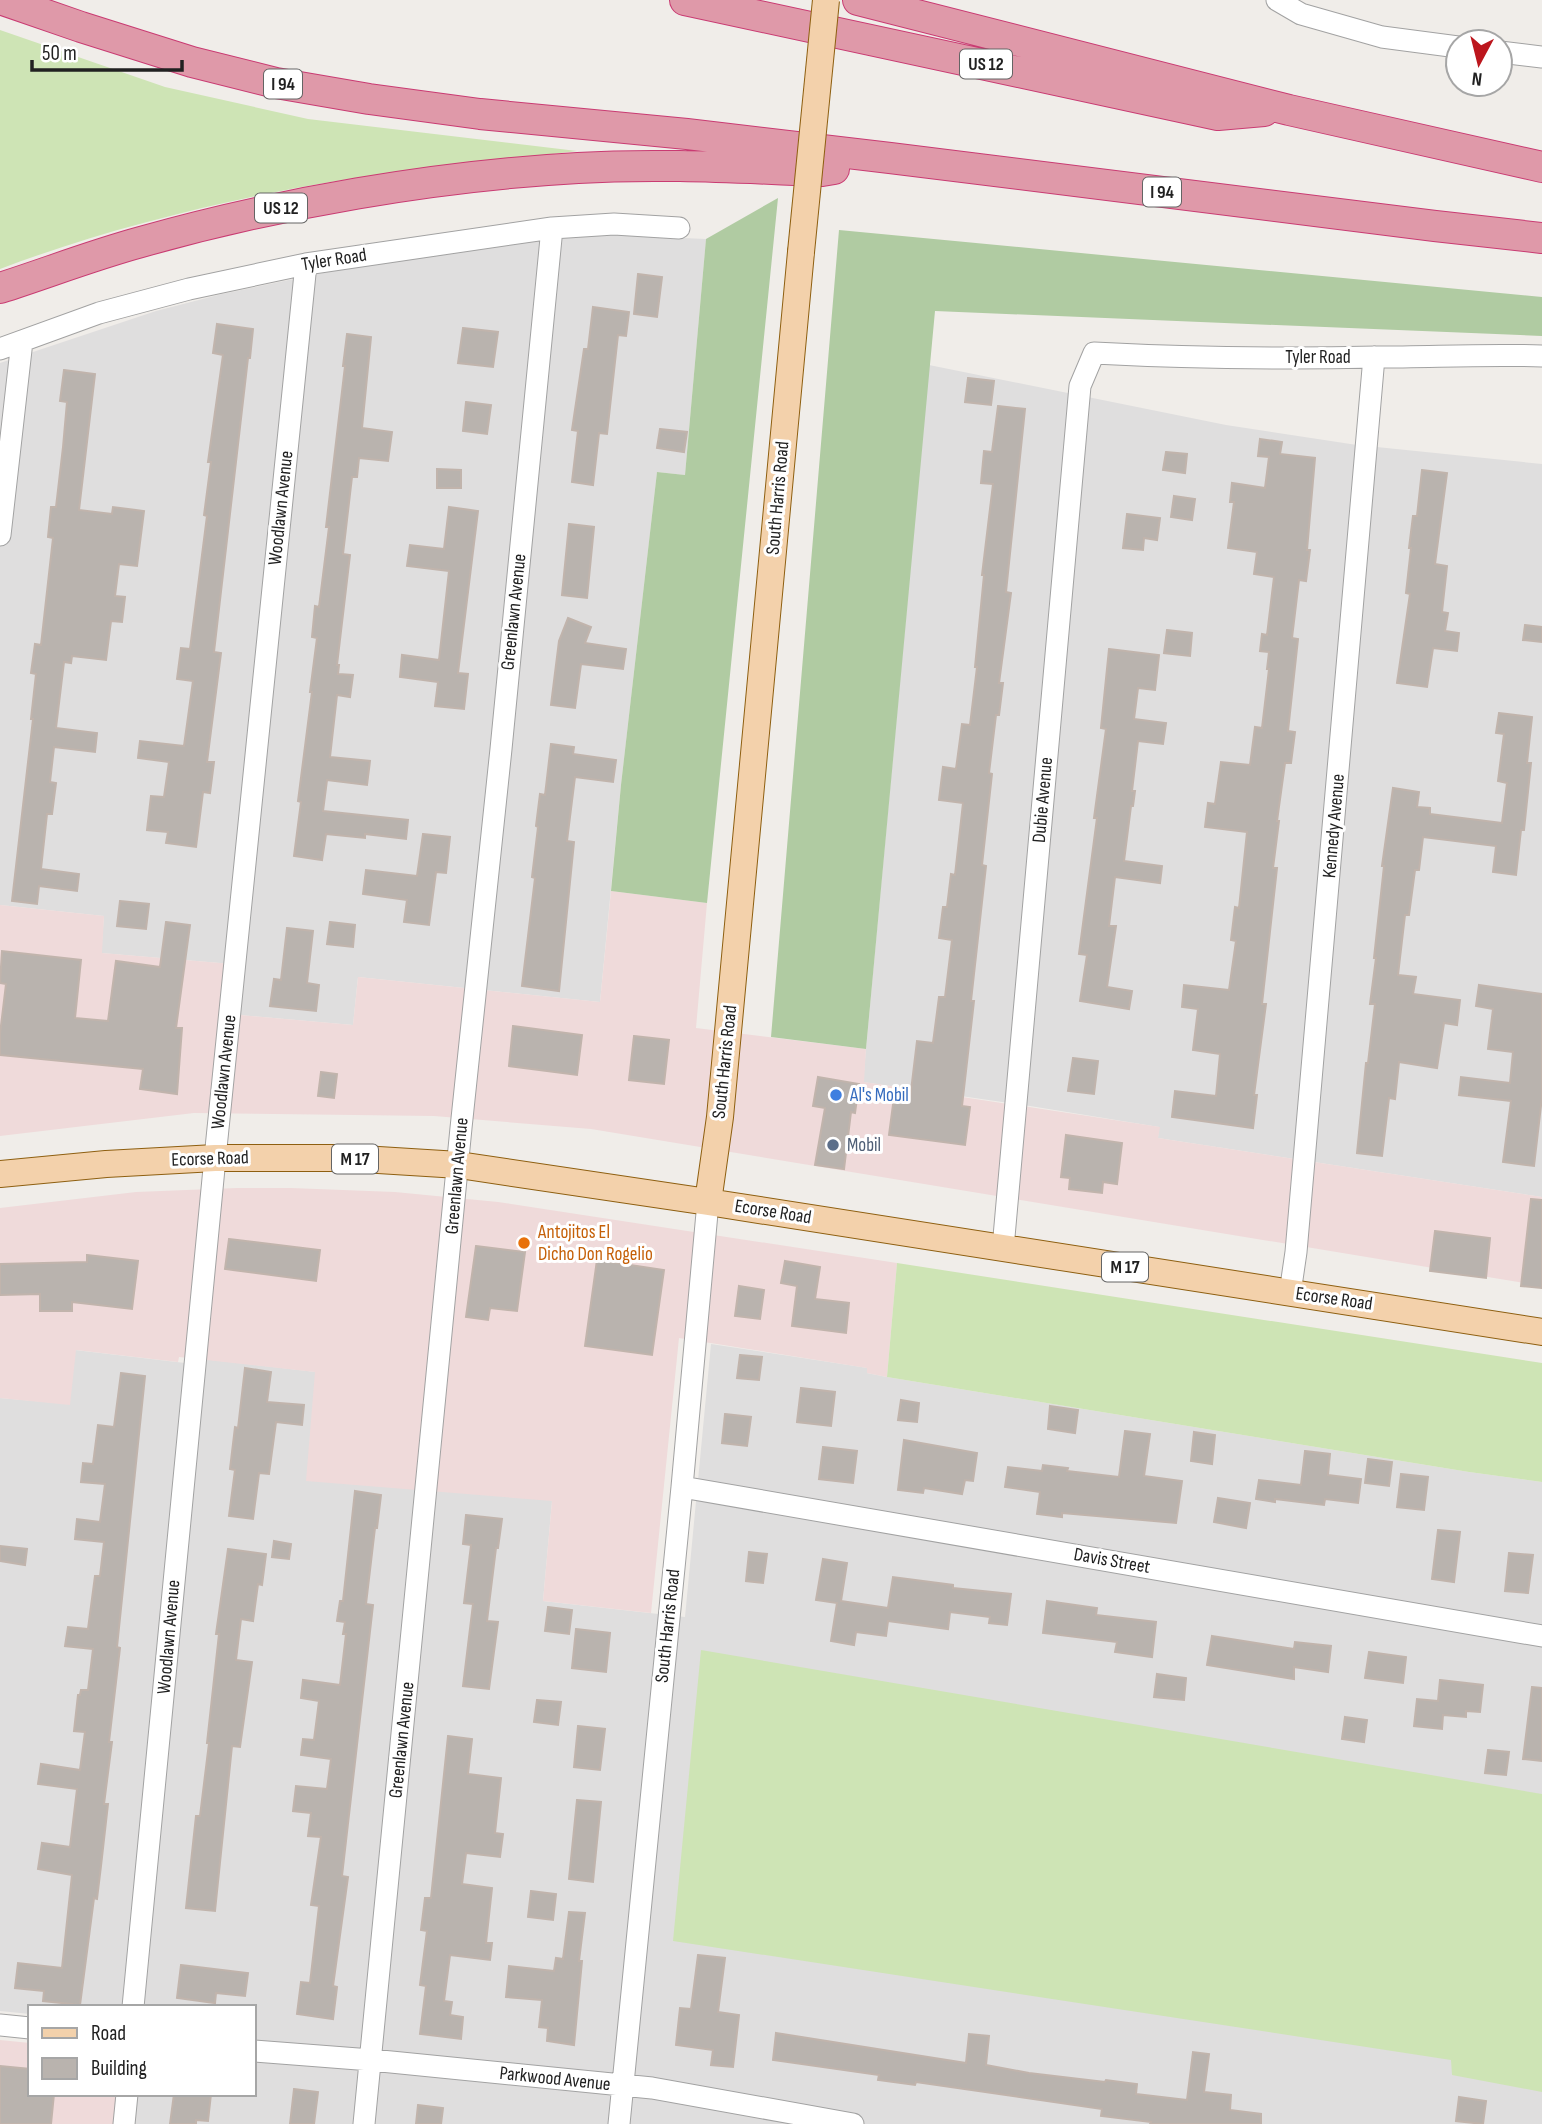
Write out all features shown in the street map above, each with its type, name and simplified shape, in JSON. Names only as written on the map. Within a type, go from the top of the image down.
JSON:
[{"type":"highway","name":"I 94","points":[[3,0],[180,58],[276,83],[369,99],[480,114],[890,158],[1542,238]]},
{"type":"highway","name":"US 12","points":[[685,0],[1218,115],[1289,110]]},
{"type":"highway","points":[[859,0],[1289,110],[1542,167]]},
{"type":"highway","name":"US 12","points":[[0,289],[140,242],[273,210],[470,177],[577,167],[688,166],[822,171],[890,158]]},
{"type":"main road","name":"South Harris Road","points":[[708,1202],[719,1130],[827,0]]},
{"type":"main road","name":"Ecorse Road","points":[[0,1174],[106,1164],[215,1158],[346,1158],[458,1165],[1542,1332]]},
{"type":"street","points":[[1277,0],[1301,15],[1382,37],[1444,45]]},
{"type":"street","points":[[1514,54],[1542,57]]},
{"type":"street","name":"Tyler Road","points":[[0,349],[99,313],[189,289],[306,264],[552,228],[614,224],[679,228]]},
{"type":"street","name":"Greenlawn Avenue","points":[[364,2124],[552,228]]},
{"type":"street","name":"Woodlawn Avenue","points":[[134,2005],[215,1158],[306,264]]},
{"type":"street","points":[[0,535],[22,341]]},
{"type":"street","name":"Tyler Road","points":[[1094,354],[1173,357],[1542,356]]},
{"type":"street","name":"Dubie Avenue","points":[[1003,1248],[1080,386],[1094,354]]},
{"type":"street","name":"Kennedy Avenue","points":[[1290,1293],[1296,1252],[1374,357]]},
{"type":"street","name":"South Harris Road","points":[[619,2124],[708,1202]]},
{"type":"street","name":"Davis Street","points":[[682,1487],[1542,1636]]},
{"type":"street","points":[[0,2025],[28,2028]]},
{"type":"street","name":"Parkwood Avenue","points":[[256,2051],[652,2088],[853,2124]]},
{"type":"street","points":[[124,2124],[127,2096]]},
{"type":"shaded area","points":[[593,234],[706,239],[685,475],[657,472],[621,785],[600,1002],[358,977],[353,1025],[240,1015],[244,965],[101,953],[104,916],[0,905],[0,363],[156,311],[222,294],[332,271],[514,242]]},
{"type":"shaded area","points":[[929,365],[1226,425],[1357,445],[1542,464],[1542,1197],[1158,1138],[1159,1127],[863,1082]]},
{"type":"shaded area","points":[[611,891],[707,903],[696,1028],[866,1049],[864,1082],[1160,1127],[1158,1138],[1542,1197],[1542,1286],[591,1129],[434,1116],[194,1113],[0,1136],[0,905],[104,916],[102,953],[244,965],[240,1015],[353,1025],[358,977],[600,1002]]},
{"type":"shaded area","points":[[237,1188],[395,1192],[498,1202],[897,1263],[887,1377],[867,1373],[867,1368],[679,1338],[651,1613],[543,1601],[552,1501],[306,1481],[315,1372],[179,1357],[178,1362],[76,1350],[70,1405],[0,1398],[0,1208],[136,1192]]},
{"type":"shaded area","points":[[711,1344],[868,1368],[867,1373],[887,1377],[1542,1482],[1542,2124],[133,2124],[136,2096],[256,2096],[256,2005],[28,2005],[28,2014],[0,2011],[0,1398],[69,1404],[75,1350],[202,1365],[203,1359],[316,1372],[552,1501],[543,1601],[685,1617]]},
{"type":"shaded area","points":[[0,2040],[28,2043],[28,2096],[116,2096],[113,2124],[0,2124]]},
{"type":"green space","points":[[0,30],[165,87],[308,119],[577,151],[304,186],[132,226],[0,269]]},
{"type":"green space","points":[[778,198],[707,903],[611,891],[657,472],[685,475],[706,239]]},
{"type":"green space","points":[[839,230],[1542,297],[1542,336],[935,311],[866,1049],[771,1037]]},
{"type":"green space","points":[[897,1263],[1542,1363],[1542,1482],[887,1377]]},
{"type":"green space","points":[[701,1650],[1542,1794],[1542,2092],[1452,2075],[1451,2060],[673,1941]]},
{"type":"building","points":[[638,274],[662,277],[657,317],[634,314]]},
{"type":"building","points":[[593,307],[629,312],[626,336],[618,335],[607,434],[599,433],[593,485],[572,482],[578,431],[572,430],[584,349],[588,349]]},
{"type":"building","points":[[217,324],[253,329],[214,652],[221,653],[207,762],[214,762],[210,793],[203,792],[196,847],[166,843],[168,832],[147,830],[151,796],[164,797],[169,762],[138,758],[140,741],[184,746],[193,681],[177,679],[181,648],[190,649],[207,516],[204,515],[211,462],[208,462],[223,355],[213,353]]},
{"type":"building","points":[[463,328],[498,332],[493,367],[458,363]]},
{"type":"building","points":[[347,334],[371,337],[362,428],[392,432],[388,461],[359,458],[357,477],[352,477],[343,554],[350,555],[337,665],[338,674],[353,675],[350,697],[337,695],[330,757],[370,761],[367,785],[327,780],[323,811],[408,820],[406,839],[365,834],[365,838],[326,834],[322,860],[294,856],[317,638],[312,637],[315,606],[319,607],[329,527],[326,527]]},
{"type":"building","points":[[64,370],[95,374],[79,510],[112,514],[113,507],[144,511],[137,566],[119,564],[115,596],[125,597],[122,622],[111,621],[106,660],[72,656],[71,663],[64,662],[56,728],[97,733],[95,752],[54,747],[50,782],[56,783],[52,814],[47,814],[41,869],[79,874],[77,891],[39,886],[37,904],[12,901],[33,719],[36,674],[31,673],[35,644],[41,645],[53,538],[48,537],[51,507],[56,507],[63,447],[67,402],[60,401]]},
{"type":"building","points":[[968,378],[994,381],[991,405],[965,402]]},
{"type":"building","points":[[466,402],[491,405],[487,434],[463,431]]},
{"type":"building","points":[[998,406],[1025,409],[1006,592],[1011,593],[999,683],[1003,683],[989,773],[992,774],[982,865],[986,866],[962,1106],[970,1107],[965,1145],[889,1135],[894,1097],[910,1099],[917,1041],[933,1043],[939,997],[945,997],[952,940],[939,938],[943,907],[947,907],[951,874],[955,875],[963,803],[939,800],[943,767],[956,769],[962,724],[970,725],[977,667],[982,575],[993,484],[981,483],[984,451],[992,452]]},
{"type":"building","points":[[660,429],[687,432],[684,452],[657,448]]},
{"type":"building","points":[[1260,439],[1282,442],[1280,454],[1315,458],[1307,550],[1310,550],[1306,581],[1299,580],[1292,638],[1298,639],[1288,731],[1295,732],[1291,763],[1285,763],[1277,821],[1273,868],[1277,868],[1262,1004],[1266,1004],[1254,1095],[1257,1095],[1253,1128],[1172,1117],[1175,1091],[1216,1096],[1220,1054],[1193,1050],[1198,1009],[1182,1007],[1184,985],[1229,990],[1236,941],[1231,940],[1235,907],[1239,908],[1247,832],[1205,827],[1208,803],[1215,804],[1221,762],[1250,765],[1255,727],[1262,728],[1269,652],[1260,651],[1262,634],[1267,635],[1274,577],[1254,574],[1257,552],[1228,548],[1234,502],[1230,502],[1232,483],[1265,488],[1269,457],[1258,456]]},
{"type":"building","points":[[1166,452],[1187,454],[1185,473],[1163,470]]},
{"type":"building","points":[[437,469],[461,470],[461,488],[437,488]]},
{"type":"building","points":[[1422,470],[1447,473],[1435,564],[1447,566],[1442,612],[1448,613],[1445,631],[1459,633],[1457,651],[1433,648],[1427,687],[1397,683],[1410,594],[1406,593],[1409,548],[1413,516],[1417,516]]},
{"type":"building","points":[[1174,496],[1195,499],[1192,520],[1171,517]]},
{"type":"building","points":[[449,507],[478,511],[458,673],[468,674],[464,709],[435,706],[438,682],[400,677],[402,655],[439,660],[449,571],[407,566],[410,545],[444,549]]},
{"type":"building","points":[[1127,514],[1160,518],[1157,540],[1144,538],[1143,550],[1123,548]]},
{"type":"building","points":[[569,524],[594,527],[587,598],[562,595]]},
{"type":"building","points":[[568,618],[591,627],[585,643],[626,649],[623,669],[581,664],[575,708],[551,705],[559,641]]},
{"type":"building","points":[[1525,625],[1542,627],[1542,642],[1523,640]]},
{"type":"building","points":[[1167,630],[1192,633],[1190,656],[1164,653]]},
{"type":"building","points":[[1109,649],[1159,655],[1155,690],[1138,688],[1134,719],[1166,723],[1163,744],[1138,741],[1132,791],[1135,791],[1124,861],[1162,866],[1160,883],[1115,877],[1109,926],[1116,926],[1107,987],[1132,991],[1129,1009],[1080,1001],[1087,955],[1079,954],[1106,729],[1101,728]]},
{"type":"building","points":[[1499,713],[1532,717],[1527,763],[1531,763],[1516,875],[1493,872],[1496,846],[1423,837],[1409,915],[1405,915],[1398,975],[1416,977],[1413,994],[1460,1000],[1457,1025],[1444,1023],[1437,1068],[1399,1062],[1395,1099],[1389,1098],[1382,1156],[1357,1153],[1375,1004],[1370,1004],[1382,866],[1393,788],[1419,792],[1417,807],[1430,808],[1430,814],[1502,823],[1507,783],[1498,781],[1504,734],[1496,733]]},
{"type":"building","points":[[551,744],[574,747],[573,754],[616,760],[613,782],[575,777],[567,841],[574,842],[559,991],[522,986],[535,878],[532,877],[536,826],[540,794],[545,795]]},
{"type":"building","points":[[423,834],[450,837],[446,873],[436,872],[429,925],[404,922],[407,900],[363,894],[366,870],[417,876]]},
{"type":"building","points":[[120,901],[149,904],[146,929],[117,926]]},
{"type":"building","points":[[166,922],[190,925],[176,1028],[182,1028],[177,1094],[140,1089],[143,1069],[0,1055],[6,984],[0,983],[2,951],[81,960],[75,1018],[108,1021],[116,961],[160,967]]},
{"type":"building","points":[[330,922],[355,925],[353,947],[327,944]]},
{"type":"building","points":[[287,928],[313,931],[307,983],[319,985],[316,1011],[270,1006],[274,979],[281,980]]},
{"type":"building","points":[[1479,985],[1542,994],[1542,1097],[1534,1166],[1503,1162],[1511,1101],[1459,1095],[1461,1077],[1510,1083],[1513,1052],[1488,1049],[1493,1009],[1476,1006]]},
{"type":"building","points":[[513,1026],[582,1035],[577,1075],[509,1066]]},
{"type":"building","points":[[634,1036],[669,1040],[664,1084],[629,1080]]},
{"type":"building","points":[[1073,1058],[1098,1061],[1094,1094],[1068,1091]]},
{"type":"building","points":[[321,1072],[337,1074],[334,1098],[318,1096]]},
{"type":"building","points":[[818,1077],[859,1084],[855,1113],[851,1112],[844,1169],[815,1165],[825,1108],[813,1106]]},
{"type":"building","points":[[1066,1135],[1122,1143],[1117,1184],[1103,1182],[1102,1193],[1069,1189],[1070,1178],[1061,1177]]},
{"type":"building","points":[[1531,1199],[1542,1200],[1542,1288],[1521,1286]]},
{"type":"building","points":[[1435,1231],[1490,1238],[1486,1278],[1430,1271]]},
{"type":"building","points":[[229,1239],[320,1250],[316,1281],[225,1269]]},
{"type":"building","points":[[476,1246],[525,1252],[517,1311],[490,1308],[488,1320],[466,1317]]},
{"type":"building","points":[[87,1255],[138,1261],[132,1309],[72,1302],[72,1311],[40,1311],[40,1294],[0,1295],[0,1264],[87,1262]]},
{"type":"building","points":[[597,1260],[664,1270],[652,1355],[585,1346]]},
{"type":"building","points":[[785,1261],[820,1267],[815,1299],[849,1303],[846,1333],[792,1326],[797,1286],[781,1283]]},
{"type":"building","points":[[739,1286],[764,1290],[760,1319],[735,1316]]},
{"type":"building","points":[[740,1355],[762,1357],[759,1380],[737,1378]]},
{"type":"building","points":[[245,1368],[271,1372],[267,1402],[304,1405],[302,1425],[276,1422],[269,1474],[259,1473],[253,1519],[229,1516],[235,1470],[230,1469]]},
{"type":"building","points":[[121,1373],[145,1376],[117,1647],[120,1648],[104,1804],[108,1804],[97,1899],[94,1898],[80,2005],[43,2001],[44,1991],[15,1988],[18,1963],[62,1968],[72,1875],[38,1869],[42,1843],[70,1847],[77,1789],[38,1784],[41,1764],[80,1770],[85,1732],[74,1731],[78,1695],[81,1690],[88,1690],[93,1649],[65,1646],[68,1627],[88,1629],[95,1576],[100,1576],[104,1542],[75,1539],[77,1519],[100,1522],[105,1484],[81,1482],[83,1463],[93,1464],[98,1425],[114,1427]]},
{"type":"building","points":[[801,1388],[835,1392],[831,1426],[797,1422]]},
{"type":"building","points":[[901,1400],[919,1403],[917,1422],[898,1420]]},
{"type":"building","points":[[1050,1406],[1078,1410],[1075,1433],[1048,1429]]},
{"type":"building","points":[[725,1414],[751,1417],[747,1446],[722,1443]]},
{"type":"building","points":[[1125,1431],[1150,1434],[1144,1476],[1182,1481],[1176,1523],[1062,1513],[1062,1517],[1037,1514],[1040,1492],[1005,1487],[1008,1467],[1042,1471],[1043,1465],[1068,1468],[1067,1471],[1119,1477]]},
{"type":"building","points":[[1194,1432],[1215,1435],[1212,1464],[1191,1461]]},
{"type":"building","points":[[904,1440],[977,1453],[973,1481],[965,1480],[962,1494],[924,1488],[923,1493],[898,1490]]},
{"type":"building","points":[[823,1447],[857,1451],[853,1483],[819,1479]]},
{"type":"building","points":[[1305,1451],[1330,1454],[1328,1475],[1361,1479],[1358,1503],[1325,1499],[1324,1505],[1256,1499],[1259,1480],[1301,1485]]},
{"type":"building","points":[[1368,1459],[1392,1462],[1389,1486],[1365,1483]]},
{"type":"building","points":[[1401,1474],[1428,1477],[1424,1510],[1397,1507]]},
{"type":"building","points":[[355,1491],[381,1495],[366,1604],[373,1605],[342,1876],[348,1877],[333,1986],[337,1987],[333,2019],[297,2014],[301,1982],[310,1983],[319,1906],[311,1905],[321,1837],[308,1836],[311,1813],[293,1811],[296,1786],[327,1789],[331,1759],[301,1755],[303,1739],[314,1740],[319,1701],[301,1698],[303,1680],[340,1685],[346,1634],[343,1634],[345,1622],[337,1621],[340,1601],[343,1601]]},
{"type":"building","points":[[1218,1498],[1250,1503],[1246,1528],[1214,1522]]},
{"type":"building","points":[[466,1515],[502,1519],[487,1621],[498,1622],[489,1689],[463,1686],[473,1604],[464,1603],[471,1545],[463,1544]]},
{"type":"building","points":[[1438,1530],[1460,1532],[1454,1582],[1432,1579]]},
{"type":"building","points":[[274,1541],[291,1544],[289,1559],[272,1557]]},
{"type":"building","points":[[0,1546],[27,1549],[25,1565],[0,1561]]},
{"type":"building","points":[[228,1549],[266,1554],[262,1585],[258,1584],[253,1621],[241,1619],[236,1660],[252,1662],[240,1747],[232,1746],[215,1911],[186,1908],[196,1816],[200,1816],[209,1743],[219,1634],[216,1634]]},
{"type":"building","points":[[749,1552],[767,1554],[763,1583],[746,1581]]},
{"type":"building","points":[[1509,1553],[1533,1555],[1528,1593],[1505,1591]]},
{"type":"building","points":[[823,1559],[847,1563],[841,1601],[888,1608],[893,1577],[953,1585],[953,1588],[1011,1594],[1007,1625],[989,1623],[990,1617],[950,1612],[948,1629],[888,1621],[886,1636],[856,1632],[854,1645],[831,1641],[837,1603],[816,1600]]},
{"type":"building","points":[[1047,1601],[1097,1608],[1096,1615],[1156,1622],[1152,1657],[1115,1652],[1117,1642],[1043,1633]]},
{"type":"building","points":[[548,1607],[572,1610],[569,1634],[545,1631]]},
{"type":"building","points":[[576,1629],[610,1633],[606,1672],[572,1668]]},
{"type":"building","points":[[1212,1636],[1294,1649],[1295,1642],[1331,1646],[1328,1672],[1294,1667],[1294,1679],[1207,1665]]},
{"type":"building","points":[[1369,1652],[1406,1657],[1403,1683],[1365,1678]]},
{"type":"building","points":[[1157,1674],[1186,1678],[1184,1700],[1154,1697]]},
{"type":"building","points":[[1440,1680],[1483,1685],[1480,1712],[1466,1711],[1466,1717],[1443,1715],[1442,1729],[1414,1726],[1417,1699],[1438,1701]]},
{"type":"building","points":[[1532,1687],[1542,1688],[1542,1761],[1523,1759]]},
{"type":"building","points":[[537,1700],[561,1702],[558,1725],[534,1722]]},
{"type":"building","points":[[1345,1717],[1367,1720],[1364,1742],[1342,1739]]},
{"type":"building","points":[[578,1726],[605,1729],[600,1770],[574,1767]]},
{"type":"building","points":[[448,1736],[472,1739],[468,1774],[501,1778],[495,1833],[503,1834],[500,1857],[466,1853],[462,1884],[492,1888],[486,1943],[492,1943],[490,1960],[450,1955],[444,2001],[452,2002],[450,2015],[463,2017],[461,2039],[420,2034],[426,1986],[420,1985],[427,1931],[421,1930],[425,1898],[431,1898]]},
{"type":"building","points":[[1488,1750],[1509,1752],[1506,1775],[1485,1773]]},
{"type":"building","points":[[577,1800],[601,1802],[593,1882],[569,1879]]},
{"type":"building","points":[[531,1891],[556,1894],[553,1920],[528,1917]]},
{"type":"building","points":[[569,1912],[585,1913],[574,2045],[547,2041],[548,2028],[539,2027],[542,2000],[506,1997],[509,1966],[554,1971],[556,1958],[563,1959]]},
{"type":"building","points":[[698,1955],[725,1958],[718,2012],[739,2015],[733,2067],[711,2065],[713,2050],[676,2045],[680,2008],[691,2009]]},
{"type":"building","points":[[181,1965],[248,1973],[245,1996],[216,1993],[215,2003],[177,1998]]},
{"type":"building","points":[[776,2033],[966,2063],[969,2034],[989,2036],[986,2065],[1029,2073],[1137,2084],[1136,2094],[1187,2100],[1193,2052],[1209,2054],[1204,2092],[1231,2095],[1230,2110],[1261,2114],[1261,2124],[1150,2124],[1151,2122],[1101,2116],[1102,2109],[916,2082],[915,2085],[878,2080],[879,2075],[773,2060]]},
{"type":"building","points":[[0,2066],[28,2069],[28,2096],[54,2096],[51,2124],[0,2124]]},
{"type":"building","points":[[294,2089],[318,2092],[314,2124],[290,2124]]},
{"type":"building","points":[[174,2096],[211,2096],[208,2121],[170,2124]]},
{"type":"building","points":[[1459,2097],[1486,2101],[1483,2124],[1456,2121]]},
{"type":"building","points":[[418,2105],[443,2108],[441,2124],[416,2124]]},
{"type":"place","name":"Al's Mobil","points":[[836,1095]]},
{"type":"place","name":"Mobil","points":[[833,1145]]},
{"type":"place","name":"Antojitos El Dicho Don Rogelio","points":[[524,1243]]}]
